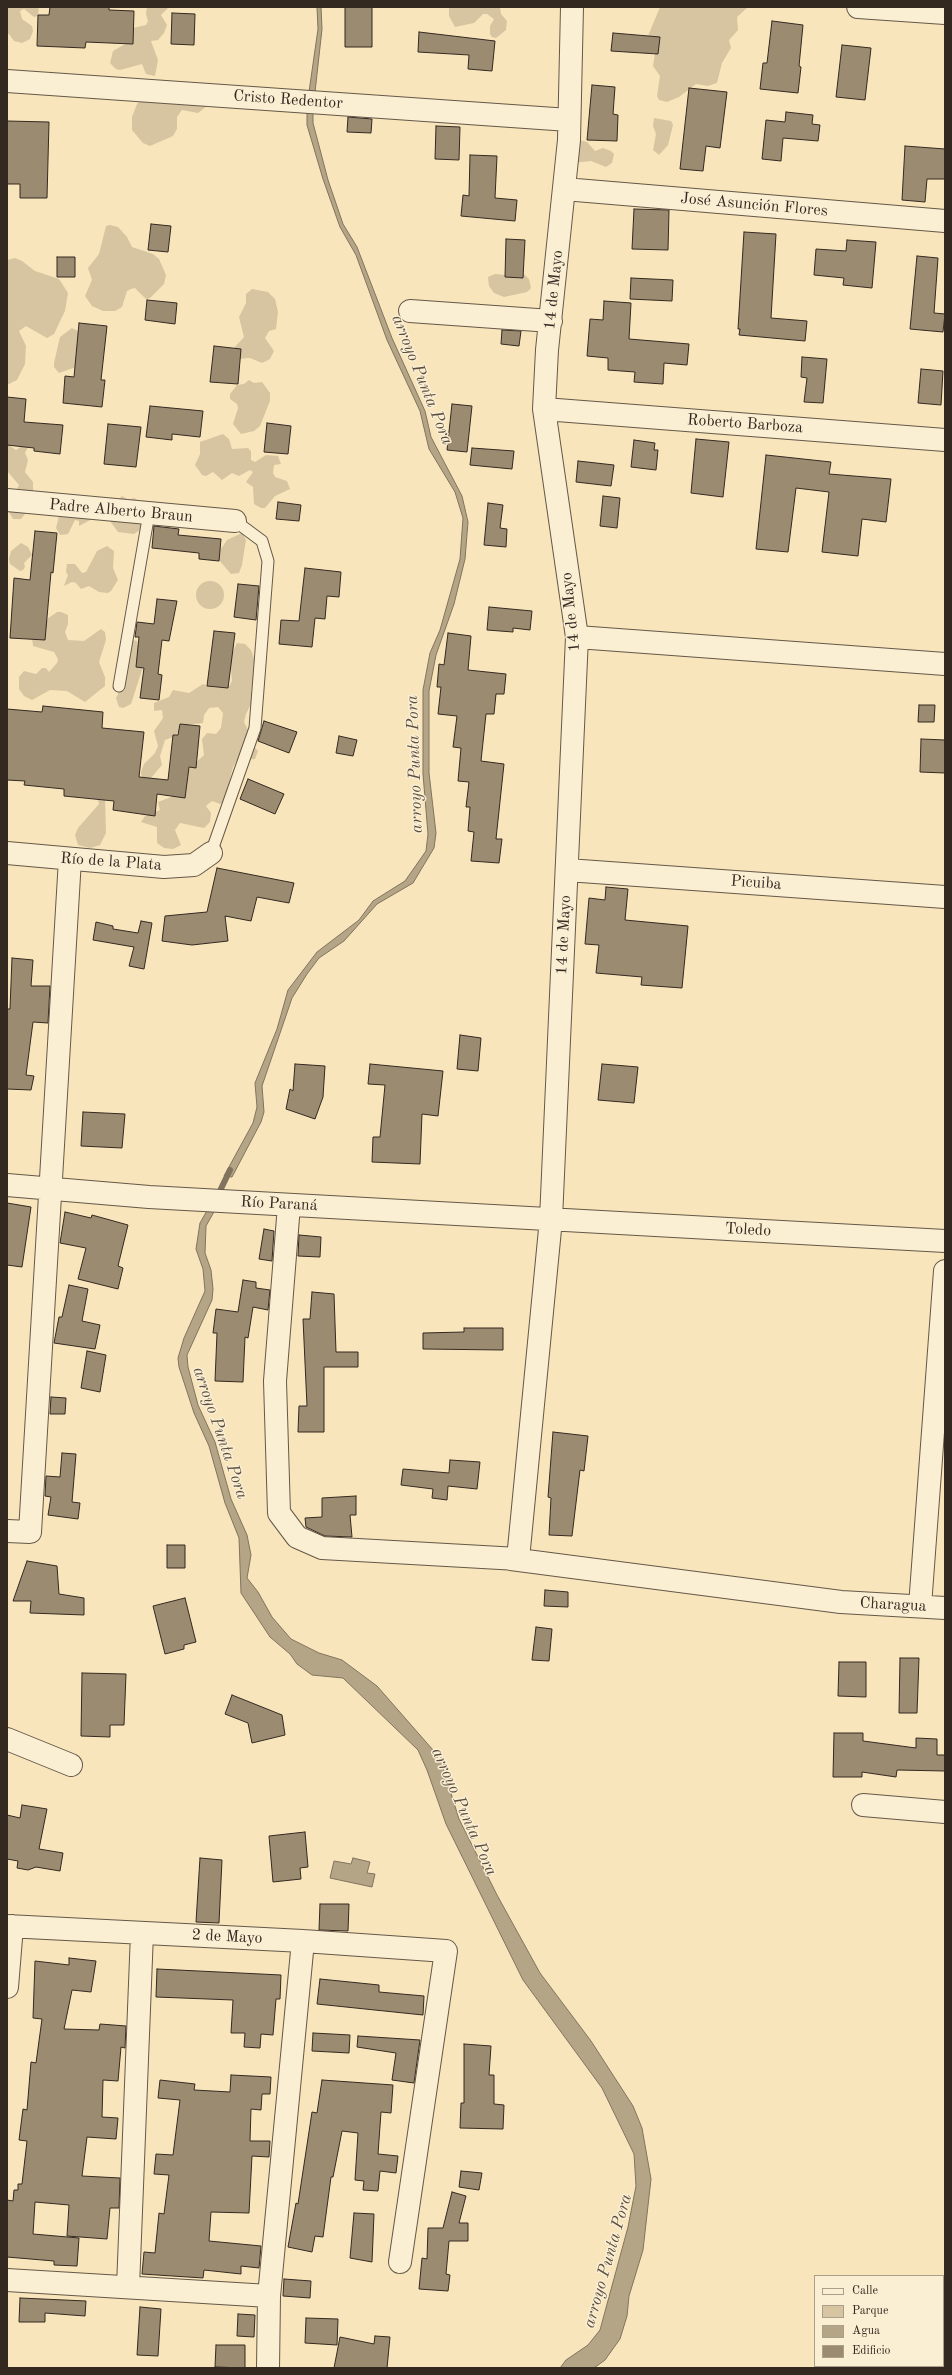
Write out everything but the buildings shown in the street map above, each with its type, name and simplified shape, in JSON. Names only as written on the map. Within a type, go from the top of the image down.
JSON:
[{"type":"street","name":"14 de Mayo","points":[[511,1558],[518,1559],[551,1219],[577,637],[544,409],[570,120],[572,7]]},
{"type":"street","points":[[858,7],[923,9],[945,13]]},
{"type":"street","name":"Cristo Redentor","points":[[7,81],[570,120]]},
{"type":"street","name":"José Asunción Flores","points":[[564,189],[945,220]]},
{"type":"street","points":[[410,311],[551,321]]},
{"type":"street","name":"Roberto Barboza","points":[[544,409],[945,440]]},
{"type":"street","name":"Padre Alberto Braun","points":[[7,500],[235,521]]},
{"type":"street","points":[[577,637],[945,664]]},
{"type":"street","name":"Río de la Plata","points":[[7,854],[164,867],[194,865],[211,853]]},
{"type":"street","points":[[7,1531],[30,1532],[70,859]]},
{"type":"street","name":"Picuiba","points":[[567,870],[945,897]]},
{"type":"street","name":"Río Paraná","points":[[7,1185],[149,1197],[551,1219]]},
{"type":"street","name":"Charagua","points":[[289,1205],[275,1381],[279,1513],[297,1537],[322,1548],[511,1558],[841,1602],[945,1608]]},
{"type":"street","name":"Toledo","points":[[551,1219],[945,1241]]},
{"type":"street","points":[[920,1606],[945,1271]]},
{"type":"street","points":[[7,1739],[71,1765]]},
{"type":"street","points":[[863,1805],[945,1812]]},
{"type":"street","points":[[7,1986],[10,1926]]},
{"type":"street","name":"2 de Mayo","points":[[10,1926],[303,1940],[446,1951],[400,2262]]},
{"type":"street","points":[[128,2287],[142,1932]]},
{"type":"street","points":[[268,2368],[269,2296],[303,1940]]},
{"type":"street","points":[[7,2280],[269,2296]]},
{"type":"lane","points":[[119,686],[149,513]]},
{"type":"lane","points":[[211,853],[255,728],[268,561],[262,541],[235,521]]},
{"type":"green space","points":[[7,7],[39,7],[38,16],[34,17],[24,9],[20,11],[22,19],[32,26],[33,31],[30,39],[22,43],[14,41],[9,34],[7,35]]},
{"type":"green space","points":[[147,7],[169,7],[161,15],[167,25],[164,33],[158,40],[151,41],[158,60],[155,76],[146,74],[142,64],[120,70],[116,69],[110,63],[113,51],[127,43],[133,28],[146,25],[148,21],[146,14]]},
{"type":"green space","points":[[449,7],[500,7],[501,14],[507,21],[506,30],[496,38],[492,37],[490,34],[490,26],[494,19],[487,14],[483,14],[474,23],[455,27],[449,16]]},
{"type":"green space","points":[[660,7],[748,7],[737,17],[738,30],[729,40],[731,48],[722,63],[717,83],[708,86],[696,84],[679,97],[667,102],[659,100],[657,96],[660,76],[653,66],[655,53],[648,36]]},
{"type":"green space","points":[[142,97],[207,106],[198,113],[182,110],[177,117],[177,129],[173,136],[150,146],[143,143],[132,130],[132,117],[137,104]]},
{"type":"green space","points":[[654,118],[671,121],[673,125],[668,145],[659,155],[653,150],[656,134],[653,126]]},
{"type":"green space","points":[[579,140],[587,142],[595,151],[603,148],[611,151],[614,154],[612,163],[606,167],[591,161],[573,163]]},
{"type":"green space","points":[[110,225],[118,227],[127,237],[132,247],[153,254],[159,259],[166,275],[164,284],[150,298],[146,299],[135,288],[131,289],[127,291],[122,307],[115,311],[103,311],[92,306],[85,296],[92,280],[88,268],[99,254],[106,226]]},
{"type":"green space","points":[[15,258],[22,261],[35,271],[59,279],[68,293],[65,311],[54,334],[47,338],[26,326],[19,331],[26,346],[25,364],[17,380],[7,385],[7,260]]},
{"type":"green space","points":[[523,273],[529,279],[531,288],[527,292],[504,297],[494,293],[489,286],[488,277],[495,274],[506,275]]},
{"type":"green space","points":[[252,289],[268,292],[275,299],[278,312],[276,329],[269,331],[265,338],[274,351],[270,359],[262,363],[250,358],[237,359],[233,349],[244,337],[239,317],[246,303],[246,294]]},
{"type":"green space","points":[[72,328],[80,332],[79,366],[59,373],[54,367],[54,363],[60,337]]},
{"type":"green space","points":[[249,380],[254,383],[262,382],[270,393],[270,401],[260,426],[254,431],[241,434],[233,424],[238,408],[237,404],[230,399],[230,394],[237,385],[244,384]]},
{"type":"green space","points":[[223,434],[229,439],[232,449],[248,448],[251,451],[251,460],[255,462],[266,455],[278,456],[281,464],[274,465],[273,473],[275,477],[287,481],[290,489],[275,496],[265,508],[261,508],[254,504],[253,487],[246,482],[253,472],[250,470],[239,476],[232,473],[222,480],[213,472],[206,476],[202,475],[195,465],[200,454],[200,442]]},
{"type":"green space","points":[[7,444],[16,450],[22,446],[29,445],[25,453],[28,460],[25,472],[33,482],[33,490],[29,509],[21,519],[13,519],[9,512],[9,504],[19,485],[7,471]]},
{"type":"green space","points":[[122,496],[129,500],[134,498],[141,502],[143,528],[134,534],[118,532],[110,521],[114,504]]},
{"type":"green space","points":[[61,508],[94,518],[79,526],[79,521],[75,520],[68,534],[60,535],[56,528]]},
{"type":"green space","points":[[242,533],[246,540],[242,565],[239,573],[231,574],[218,559],[220,550],[227,540]]},
{"type":"green space","points":[[21,543],[28,547],[32,555],[24,563],[25,567],[23,570],[20,571],[10,564],[9,559],[11,551]]},
{"type":"green space","points":[[107,546],[114,551],[113,568],[118,580],[111,591],[108,593],[99,592],[89,586],[81,589],[76,583],[72,582],[64,586],[68,575],[66,572],[67,564],[75,564],[82,573],[86,572],[97,551]]},
{"type":"green space","points":[[210,581],[220,585],[224,595],[220,605],[210,609],[200,605],[196,595],[200,585]]},
{"type":"green space","points":[[57,612],[68,615],[68,624],[65,632],[68,640],[84,641],[101,629],[105,632],[106,640],[99,662],[105,677],[105,686],[85,702],[67,691],[50,690],[32,700],[24,696],[19,689],[19,677],[24,671],[36,674],[42,668],[46,668],[49,672],[57,663],[58,659],[54,652],[33,646],[32,638],[43,622]]},
{"type":"green space","points":[[129,639],[137,641],[143,667],[131,704],[123,708],[119,707],[116,698],[123,683]]},
{"type":"green space","points":[[237,643],[245,644],[251,650],[257,667],[251,691],[254,698],[246,714],[244,722],[248,730],[247,739],[258,751],[255,759],[237,760],[233,767],[229,783],[227,801],[220,804],[212,801],[206,806],[211,813],[210,822],[204,828],[180,823],[175,830],[181,845],[173,849],[164,848],[157,843],[157,827],[141,822],[145,816],[160,810],[158,802],[179,794],[186,772],[204,755],[202,739],[207,733],[216,734],[221,728],[223,713],[218,707],[209,708],[204,715],[203,723],[186,725],[173,737],[165,740],[160,756],[162,765],[151,778],[149,785],[142,780],[141,772],[144,764],[155,753],[158,746],[154,731],[163,718],[162,710],[154,711],[154,703],[169,697],[173,690],[189,693],[203,684],[210,687],[228,688],[232,681],[230,657]]},
{"type":"green space","points":[[96,794],[105,796],[106,833],[100,845],[90,848],[78,845],[75,835],[78,828],[99,804]]},
{"type":"water","points":[[317,7],[321,7],[322,29],[315,92],[309,92],[318,29]]},
{"type":"water","points":[[307,112],[313,113],[313,123],[328,180],[343,224],[357,247],[392,338],[425,411],[431,437],[462,496],[468,522],[465,559],[454,604],[436,655],[429,691],[429,773],[436,833],[434,848],[413,883],[377,904],[344,941],[319,958],[292,998],[262,1086],[264,1112],[261,1122],[232,1177],[224,1176],[253,1123],[257,1107],[255,1083],[277,1029],[288,990],[317,952],[359,920],[373,901],[405,881],[426,851],[428,834],[423,774],[423,690],[430,653],[440,630],[460,559],[463,518],[455,492],[429,449],[420,411],[387,340],[356,255],[340,227],[323,179],[307,125]]},
{"type":"water","points":[[208,1209],[215,1210],[206,1226],[205,1253],[211,1270],[213,1289],[212,1300],[187,1355],[188,1367],[198,1405],[215,1442],[231,1499],[247,1535],[251,1555],[247,1578],[258,1592],[272,1617],[291,1639],[319,1653],[342,1660],[377,1686],[440,1758],[459,1819],[497,1895],[540,1973],[591,2041],[633,2106],[642,2128],[651,2179],[643,2250],[629,2296],[627,2316],[620,2339],[605,2360],[594,2368],[560,2368],[566,2360],[588,2345],[600,2330],[628,2227],[636,2186],[634,2154],[602,2088],[523,1980],[446,1824],[427,1770],[418,1750],[343,1678],[312,1675],[297,1664],[290,1654],[270,1637],[241,1593],[239,1538],[225,1503],[209,1446],[194,1413],[179,1367],[178,1358],[184,1338],[205,1291],[203,1269],[196,1249],[200,1223]]},
{"type":"water","points":[[353,1858],[370,1862],[367,1873],[375,1874],[372,1887],[330,1878],[334,1861],[351,1864]]},
{"type":"waterway","name":"arroyo Punta Pora","points":[[217,1197],[230,1170]]}]
